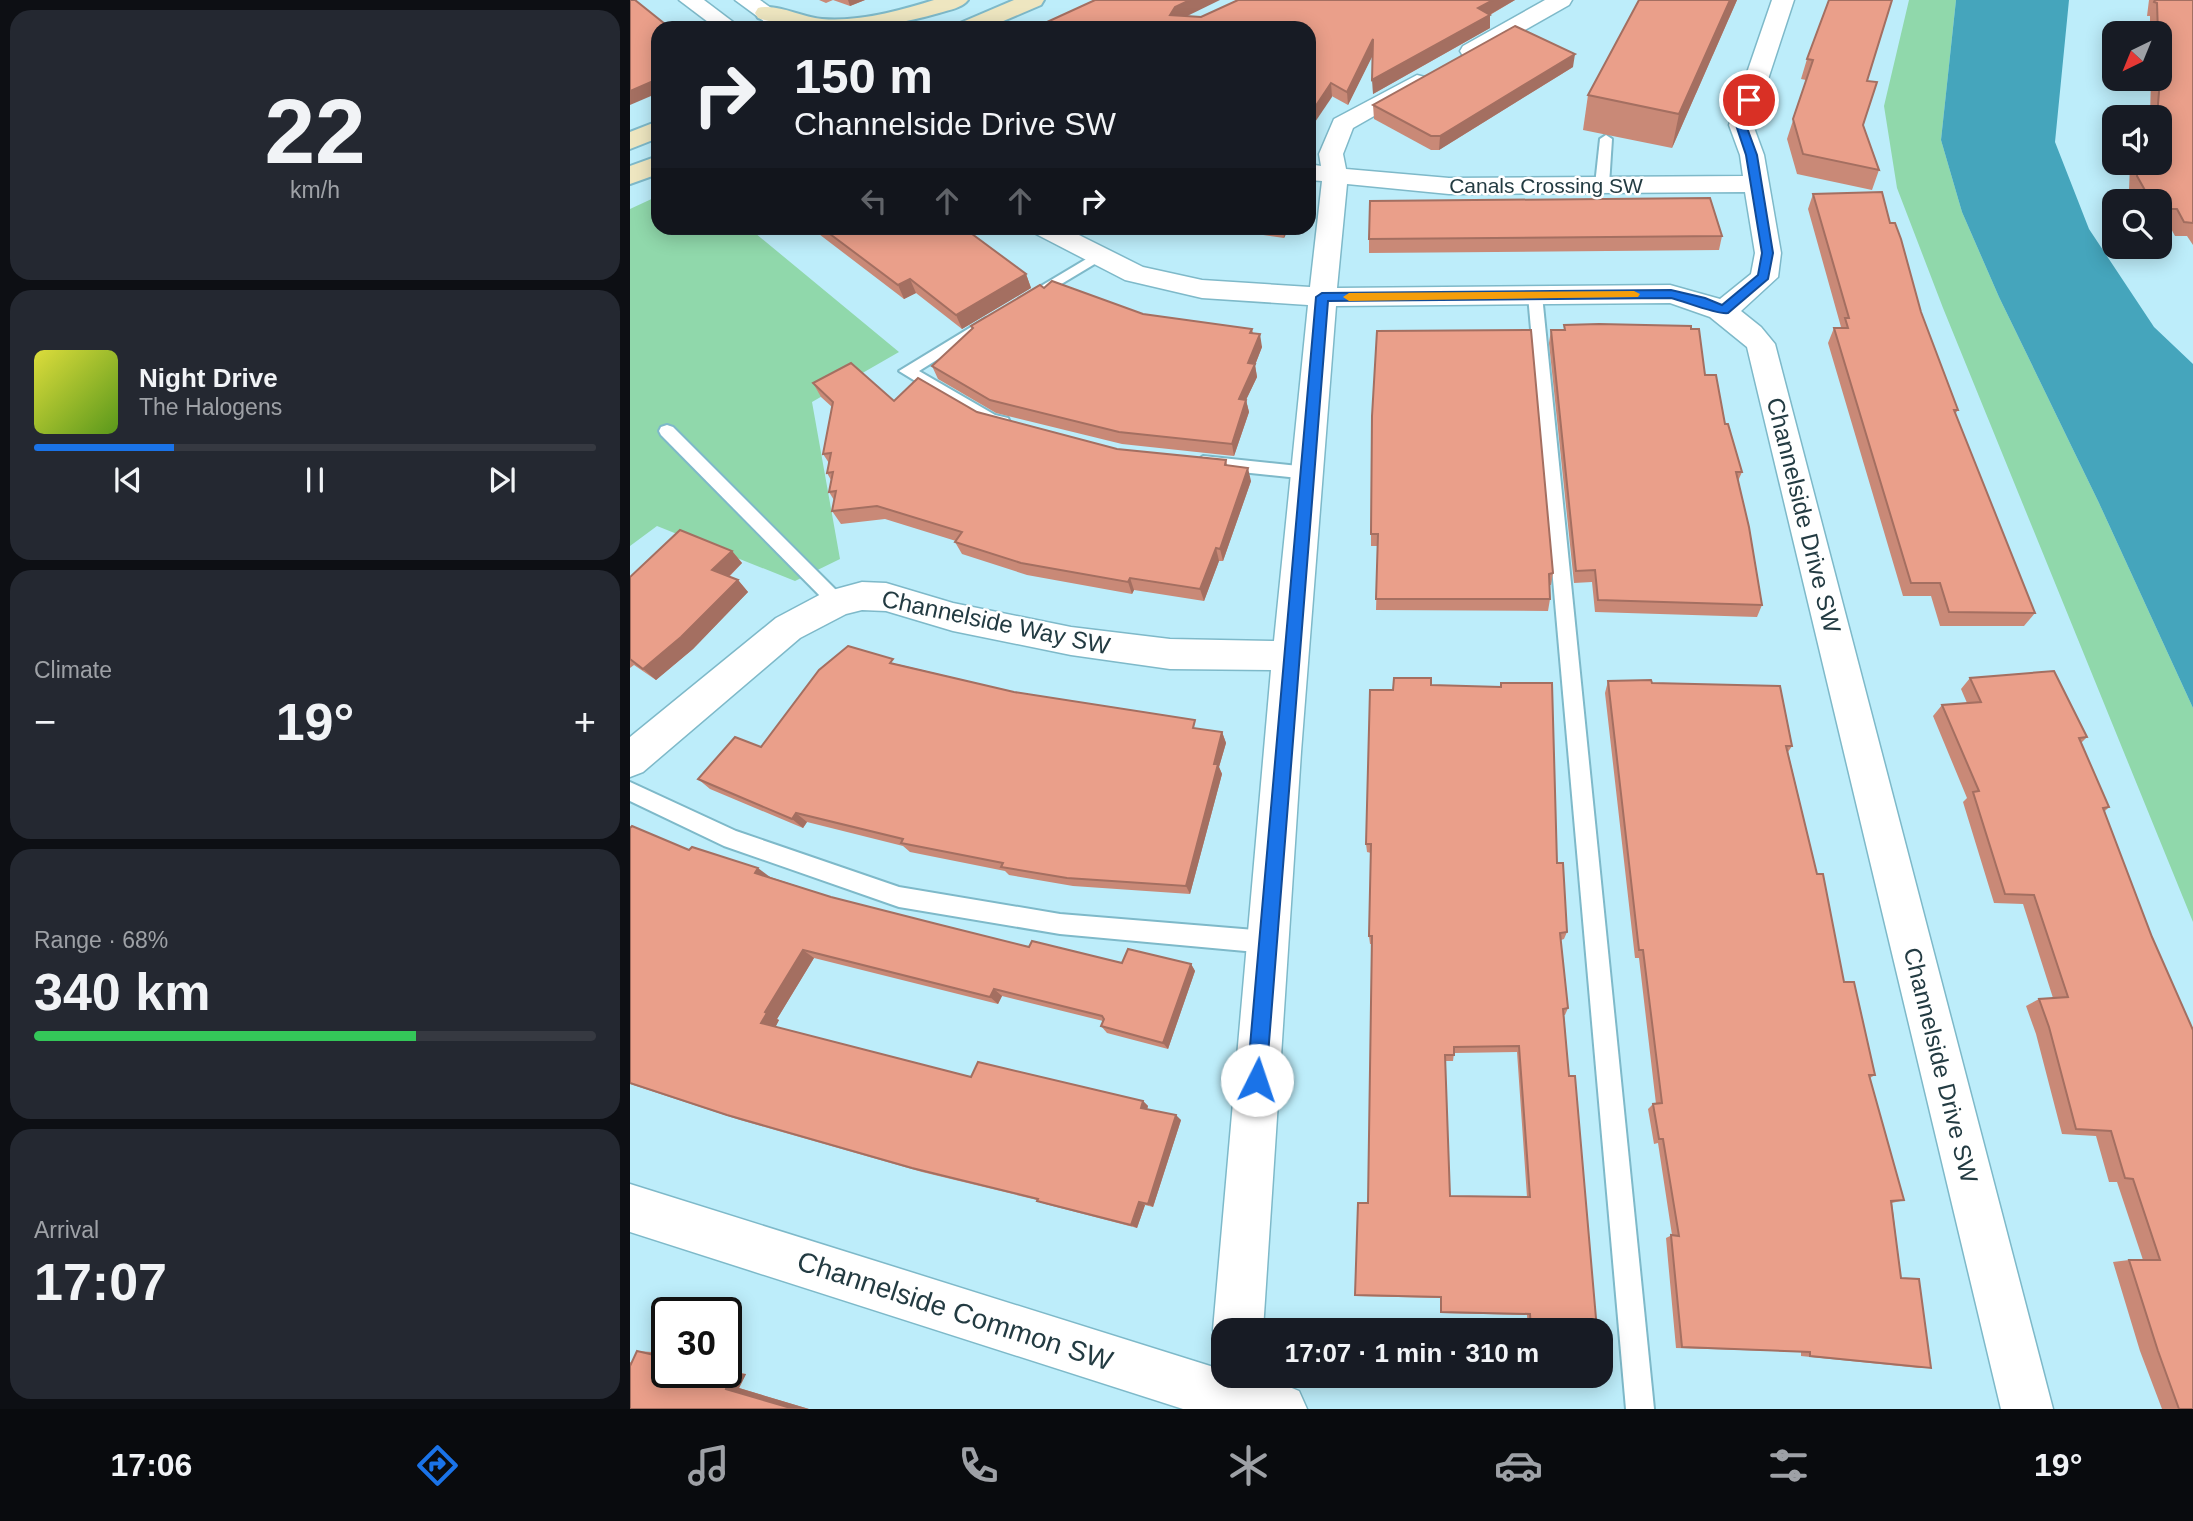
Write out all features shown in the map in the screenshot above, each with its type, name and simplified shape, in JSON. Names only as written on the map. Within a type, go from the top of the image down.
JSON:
[{"type":"main road","points":[[863,21],[933,8],[957,0]]},
{"type":"main road","points":[[914,21],[963,0]]},
{"type":"main road","points":[[984,21],[1033,0]]},
{"type":"main road","points":[[766,13],[792,21]]},
{"type":"main road","points":[[630,141],[651,132]]},
{"type":"main road","points":[[630,176],[651,167]]},
{"type":"street","points":[[690,0],[720,21]]},
{"type":"street","points":[[746,0],[778,21]]},
{"type":"street","points":[[1456,60],[1562,0]]},
{"type":"street","points":[[1723,311],[1764,277],[1768,253],[1752,155],[1741,125],[1783,0]]},
{"type":"street","points":[[1239,1318],[1291,656],[1335,175],[1331,154],[1343,124],[1433,73]]},
{"type":"street","name":"Canals Crossing SW","points":[[1316,173],[1449,186],[1757,184]]},
{"type":"street","name":"Channelside Drive SW","points":[[1058,235],[1135,274],[1202,289],[1322,297],[1671,294],[1700,301],[1723,311],[1744,326],[1761,344],[2027,1409]]},
{"type":"street","name":"Channelside Way SW","points":[[630,760],[788,628],[837,602],[862,596],[886,597],[953,617],[1071,641],[1170,654],[1291,656]]},
{"type":"street","name":"Channelside Common SW","points":[[630,1208],[1245,1398]]},
{"type":"lane","points":[[1602,185],[1606,139]]},
{"type":"lane","points":[[1016,425],[990,419],[907,371],[1098,256]]},
{"type":"lane","points":[[1535,295],[1640,1409]]},
{"type":"lane","points":[[667,431],[837,602]]},
{"type":"lane","points":[[1189,460],[1308,473]]},
{"type":"lane","points":[[630,791],[731,839],[899,897],[1060,924],[1267,942]]},
{"type":"green space","points":[[1909,0],[1956,0],[1941,140],[1962,212],[1999,297],[2099,503],[2193,708],[2193,922],[1943,308],[1897,188],[1884,106]]},
{"type":"green space","points":[[651,199],[651,235],[757,235],[899,352],[812,402],[840,559],[795,581],[657,526],[630,546],[630,209]]},
{"type":"water","points":[[1956,0],[2069,0],[2055,142],[2089,229],[2102,249],[2102,259],[2109,259],[2154,327],[2193,364],[2193,708],[2099,503],[1999,297],[1962,212],[1941,140]]},
{"type":"building","points":[[630,0],[635,0],[661,21],[651,21],[651,82],[630,91]]},
{"type":"building","points":[[1095,0],[1190,0],[1175,7],[1170,15],[1201,17],[1238,0],[1493,0],[1478,8],[1490,15],[1372,80],[1373,39],[1347,92],[1331,83],[1316,106],[1316,21],[1049,21]]},
{"type":"building","points":[[1639,0],[1730,0],[1679,114],[1588,95]]},
{"type":"building","points":[[1829,0],[1892,0],[1867,81],[1877,82],[1863,125],[1879,170],[1803,154],[1793,119],[1813,60],[1807,59]]},
{"type":"building","points":[[2193,0],[2193,223],[2184,222],[2177,209],[2172,209],[2172,189],[2144,189],[2137,176],[2172,175],[2172,105],[2158,105],[2159,91],[2172,91],[2172,21],[2158,21],[2157,3],[2154,2]]},
{"type":"building","points":[[1515,26],[1575,54],[1440,136],[1431,136],[1373,105]]},
{"type":"building","points":[[1882,192],[1890,223],[1895,223],[1901,239],[1921,312],[1958,410],[1954,410],[2035,613],[1949,612],[1940,583],[1911,583],[1834,328],[1848,328],[1845,318],[1849,318],[1813,194]]},
{"type":"building","points":[[1710,198],[1722,236],[1369,239],[1370,201]]},
{"type":"building","points":[[831,235],[973,235],[1026,274],[956,315],[910,279],[898,285]]},
{"type":"building","points":[[1052,281],[1143,314],[1252,329],[1250,333],[1260,334],[1248,363],[1255,364],[1239,399],[1246,400],[1232,444],[1119,432],[990,400],[932,366],[973,328],[971,326],[1040,285],[1044,288]]},
{"type":"building","points":[[1564,325],[1691,326],[1691,329],[1699,329],[1705,375],[1716,375],[1725,424],[1728,424],[1742,472],[1736,472],[1749,527],[1762,605],[1598,600],[1595,570],[1576,571],[1551,330],[1565,330]]},
{"type":"building","points":[[1531,330],[1553,573],[1549,574],[1550,599],[1376,599],[1378,534],[1371,534],[1372,416],[1377,331]]},
{"type":"building","points":[[851,363],[894,401],[918,378],[977,412],[1117,449],[1226,460],[1225,465],[1248,468],[1220,549],[1216,548],[1200,589],[1130,578],[1128,582],[1021,563],[955,542],[962,532],[877,506],[832,511],[836,491],[829,492],[833,472],[827,473],[831,453],[823,454],[833,402],[813,383]]},
{"type":"building","points":[[680,530],[732,551],[712,570],[738,580],[681,637],[643,669],[630,659],[630,577]]},
{"type":"building","points":[[848,646],[893,659],[890,663],[1014,692],[1195,720],[1193,728],[1222,732],[1214,764],[1218,764],[1186,886],[1067,878],[1001,867],[1003,863],[901,843],[903,839],[796,813],[792,819],[698,779],[735,737],[761,747],[819,670]]},
{"type":"building","points":[[2054,671],[2087,737],[2079,738],[2109,807],[2103,808],[2152,937],[2193,1030],[2193,1409],[2179,1409],[2129,1260],[2160,1260],[2133,1179],[2125,1178],[2111,1131],[2076,1129],[2039,999],[2068,997],[2034,895],[2005,894],[1973,792],[1979,791],[1942,705],[1981,702],[1970,678]]},
{"type":"building","points":[[1394,678],[1431,678],[1431,685],[1501,687],[1501,683],[1552,683],[1557,863],[1563,863],[1567,932],[1560,933],[1568,1008],[1563,1009],[1569,1076],[1575,1076],[1596,1318],[1530,1318],[1530,1314],[1441,1312],[1441,1297],[1355,1295],[1358,1203],[1368,1203],[1372,936],[1369,936],[1371,844],[1366,844],[1370,690],[1393,690]],"holes":[[[1519,1046],[1530,1197],[1450,1196],[1445,1055],[1454,1055],[1454,1047]]]},
{"type":"building","points":[[1651,680],[1652,683],[1780,686],[1792,746],[1786,746],[1817,874],[1823,874],[1844,982],[1854,982],[1875,1075],[1869,1075],[1904,1200],[1891,1201],[1901,1278],[1919,1279],[1931,1368],[1810,1356],[1810,1352],[1682,1347],[1671,1235],[1679,1236],[1663,1139],[1659,1139],[1653,1104],[1662,1103],[1643,950],[1639,950],[1608,681]]},
{"type":"building","points":[[632,826],[689,850],[692,847],[758,868],[755,873],[831,897],[1029,947],[1032,941],[1122,963],[1128,949],[1191,964],[1163,1043],[1101,1026],[1104,1019],[1102,1016],[994,989],[990,997],[803,950],[761,1023],[971,1077],[978,1062],[1143,1101],[1141,1108],[1176,1115],[1148,1204],[1139,1202],[1131,1225],[912,1168],[727,1115],[630,1083]]},
{"type":"building","points":[[637,1351],[651,1354],[651,1388],[726,1388],[794,1409],[630,1409],[630,1366]]},
{"type":"slow traffic","points":[[1349,297],[1634,294]]},
{"type":"route","points":[[1257,1080],[1322,297],[1671,294],[1700,301],[1723,311],[1764,277],[1768,253],[1752,155],[1741,125],[1749,100]]}]
